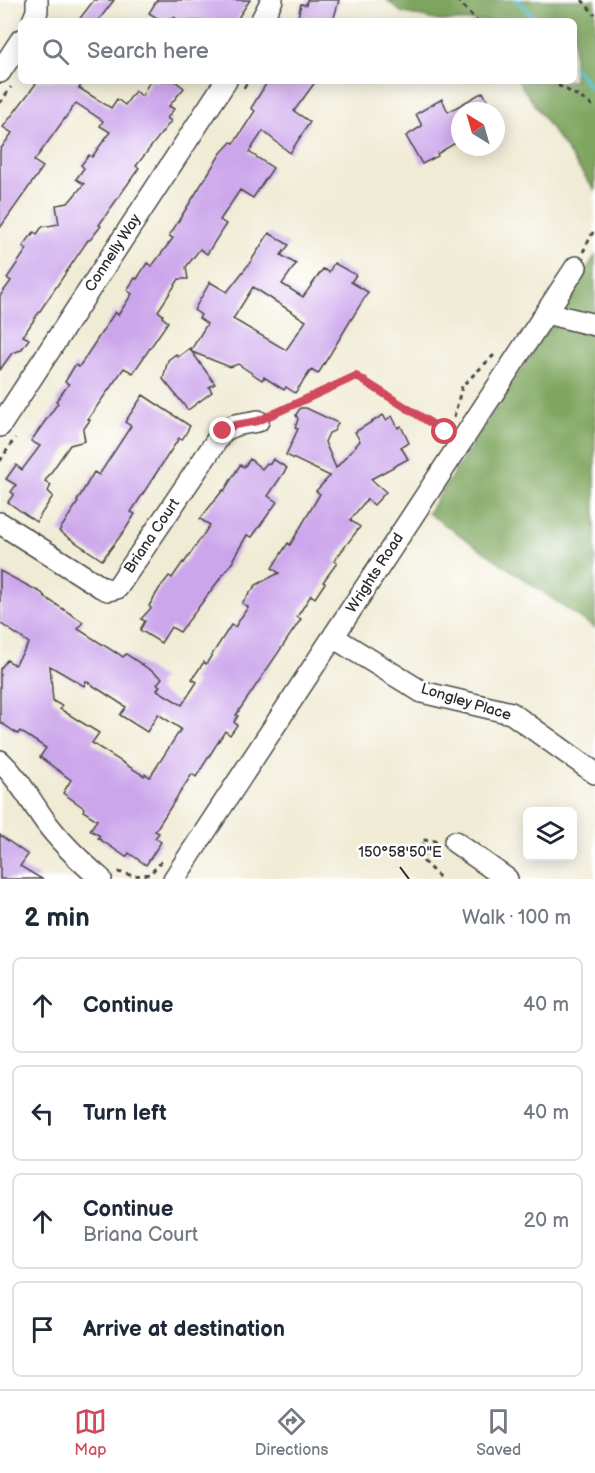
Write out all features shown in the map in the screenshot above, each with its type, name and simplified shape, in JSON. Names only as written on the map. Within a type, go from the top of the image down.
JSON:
[{"type":"street","points":[[34,18],[37,0]]},
{"type":"street","points":[[263,18],[272,0]]},
{"type":"street","points":[[0,72],[18,45]]},
{"type":"street","name":"Connelly Way","points":[[0,426],[224,84]]},
{"type":"street","name":"Wrights Road","points":[[174,879],[576,267]]},
{"type":"street","points":[[546,313],[595,325]]},
{"type":"street","name":"Briana Court","points":[[0,523],[101,587],[112,590],[117,588],[223,431],[235,425],[258,421]]},
{"type":"street","name":"Longley Place","points":[[333,637],[422,692],[511,713],[595,773]]},
{"type":"street","points":[[0,761],[18,779],[45,821],[72,854],[101,879]]},
{"type":"street","points":[[455,842],[507,879]]},
{"type":"path","points":[[457,0],[474,18]]},
{"type":"path","points":[[582,0],[595,15]]},
{"type":"path","points":[[555,84],[595,107]]},
{"type":"path","points":[[576,267],[595,228]]},
{"type":"path","points":[[258,421],[356,376],[445,432]]},
{"type":"path","points":[[441,879],[424,862],[422,840],[455,842]]},
{"type":"green space","points":[[387,0],[595,0],[595,191],[520,84],[577,84],[577,18],[426,18],[401,12]]},
{"type":"green space","points":[[595,256],[595,628],[428,513]]},
{"type":"building","points":[[94,0],[114,0],[100,18],[80,18]]},
{"type":"building","points":[[157,0],[250,0],[238,18],[157,18],[149,13]]},
{"type":"building","points":[[307,0],[339,0],[334,18],[298,18],[301,4],[306,5]]},
{"type":"building","points":[[36,84],[82,84],[79,88],[111,108],[117,99],[125,105],[135,91],[142,96],[148,84],[179,84],[184,88],[169,106],[174,109],[167,118],[171,121],[136,166],[139,168],[99,225],[101,226],[88,240],[23,336],[29,339],[21,350],[12,353],[0,370],[0,296],[11,281],[7,278],[27,249],[23,246],[34,232],[37,234],[42,227],[59,224],[56,205],[68,203],[84,184],[76,179],[84,168],[81,165],[89,155],[92,157],[110,132],[100,126],[103,121],[76,103],[34,161],[43,167],[0,228],[0,150],[12,133],[3,127]]},
{"type":"building","points":[[266,84],[314,84],[294,111],[310,122],[290,153],[263,131],[249,152],[273,168],[253,198],[240,190],[220,220],[226,224],[207,254],[200,249],[186,267],[188,279],[179,279],[158,311],[168,322],[133,373],[124,368],[88,419],[90,420],[83,430],[85,441],[70,445],[45,481],[51,485],[48,491],[53,496],[36,522],[8,502],[14,494],[11,492],[16,485],[6,479],[16,465],[22,470],[40,446],[31,441],[69,384],[65,382],[75,365],[79,367],[115,312],[118,315],[132,294],[127,290],[135,278],[137,279],[147,263],[152,266],[173,238],[169,236],[221,153],[231,142],[234,143],[255,111],[251,108]]},
{"type":"building","points":[[483,92],[488,102],[466,102]]},
{"type":"building","points":[[442,99],[448,112],[451,110],[451,145],[437,154],[438,156],[422,164],[406,136],[422,126],[416,114]]},
{"type":"building","points":[[269,233],[289,245],[281,255],[296,264],[282,284],[303,297],[323,269],[329,272],[334,263],[356,275],[351,282],[368,292],[318,374],[311,370],[295,393],[286,387],[284,390],[264,377],[262,380],[238,364],[230,367],[192,352],[215,384],[209,387],[212,392],[188,410],[163,379],[168,360],[176,354],[178,357],[190,348],[191,350],[207,324],[194,310],[210,282],[227,292]],"holes":[[[253,287],[306,321],[286,350],[233,319]]]},
{"type":"building","points":[[143,395],[190,426],[182,440],[179,438],[131,512],[135,514],[125,530],[102,560],[59,531],[94,472],[99,475],[131,426],[125,422]]},
{"type":"building","points":[[300,408],[306,408],[338,423],[325,442],[336,468],[360,441],[355,432],[383,415],[386,420],[392,416],[398,428],[401,426],[409,443],[401,447],[408,459],[371,479],[386,492],[374,505],[367,499],[350,520],[360,527],[334,561],[337,563],[315,598],[311,595],[297,617],[301,619],[236,715],[238,716],[234,722],[237,725],[230,735],[225,731],[196,777],[192,774],[155,831],[159,833],[155,838],[161,842],[146,865],[129,853],[126,857],[98,838],[100,836],[90,830],[97,820],[63,793],[71,780],[40,757],[46,748],[20,731],[18,734],[0,722],[0,669],[7,660],[15,665],[29,643],[0,623],[0,571],[42,593],[83,622],[78,629],[123,657],[126,654],[162,678],[157,684],[160,686],[157,690],[182,705],[197,682],[192,679],[204,662],[206,664],[231,625],[235,627],[248,607],[242,603],[256,585],[279,573],[272,568],[288,543],[290,545],[320,494],[316,491],[330,476],[286,455],[298,429],[295,428],[298,419],[296,415]],"holes":[[[50,666],[84,686],[86,681],[126,707],[120,715],[147,732],[158,714],[181,729],[150,777],[145,774],[144,776],[92,743],[99,733],[60,709],[62,706],[53,701]]]},
{"type":"building","points":[[250,459],[262,469],[273,459],[287,468],[268,496],[277,502],[252,537],[247,535],[234,560],[180,632],[171,627],[161,643],[140,630],[145,621],[141,619],[151,608],[149,606],[159,589],[169,576],[172,578],[184,563],[210,525],[200,519],[224,491],[240,465],[244,467]]},
{"type":"building","points":[[0,835],[28,855],[20,866],[42,879],[0,879]]},
{"type":"waterway","points":[[516,0],[534,18]]},
{"type":"waterway","points":[[577,71],[595,93]]},
{"type":"route","points":[[223,431],[235,425],[258,421],[356,376],[445,432]]}]
